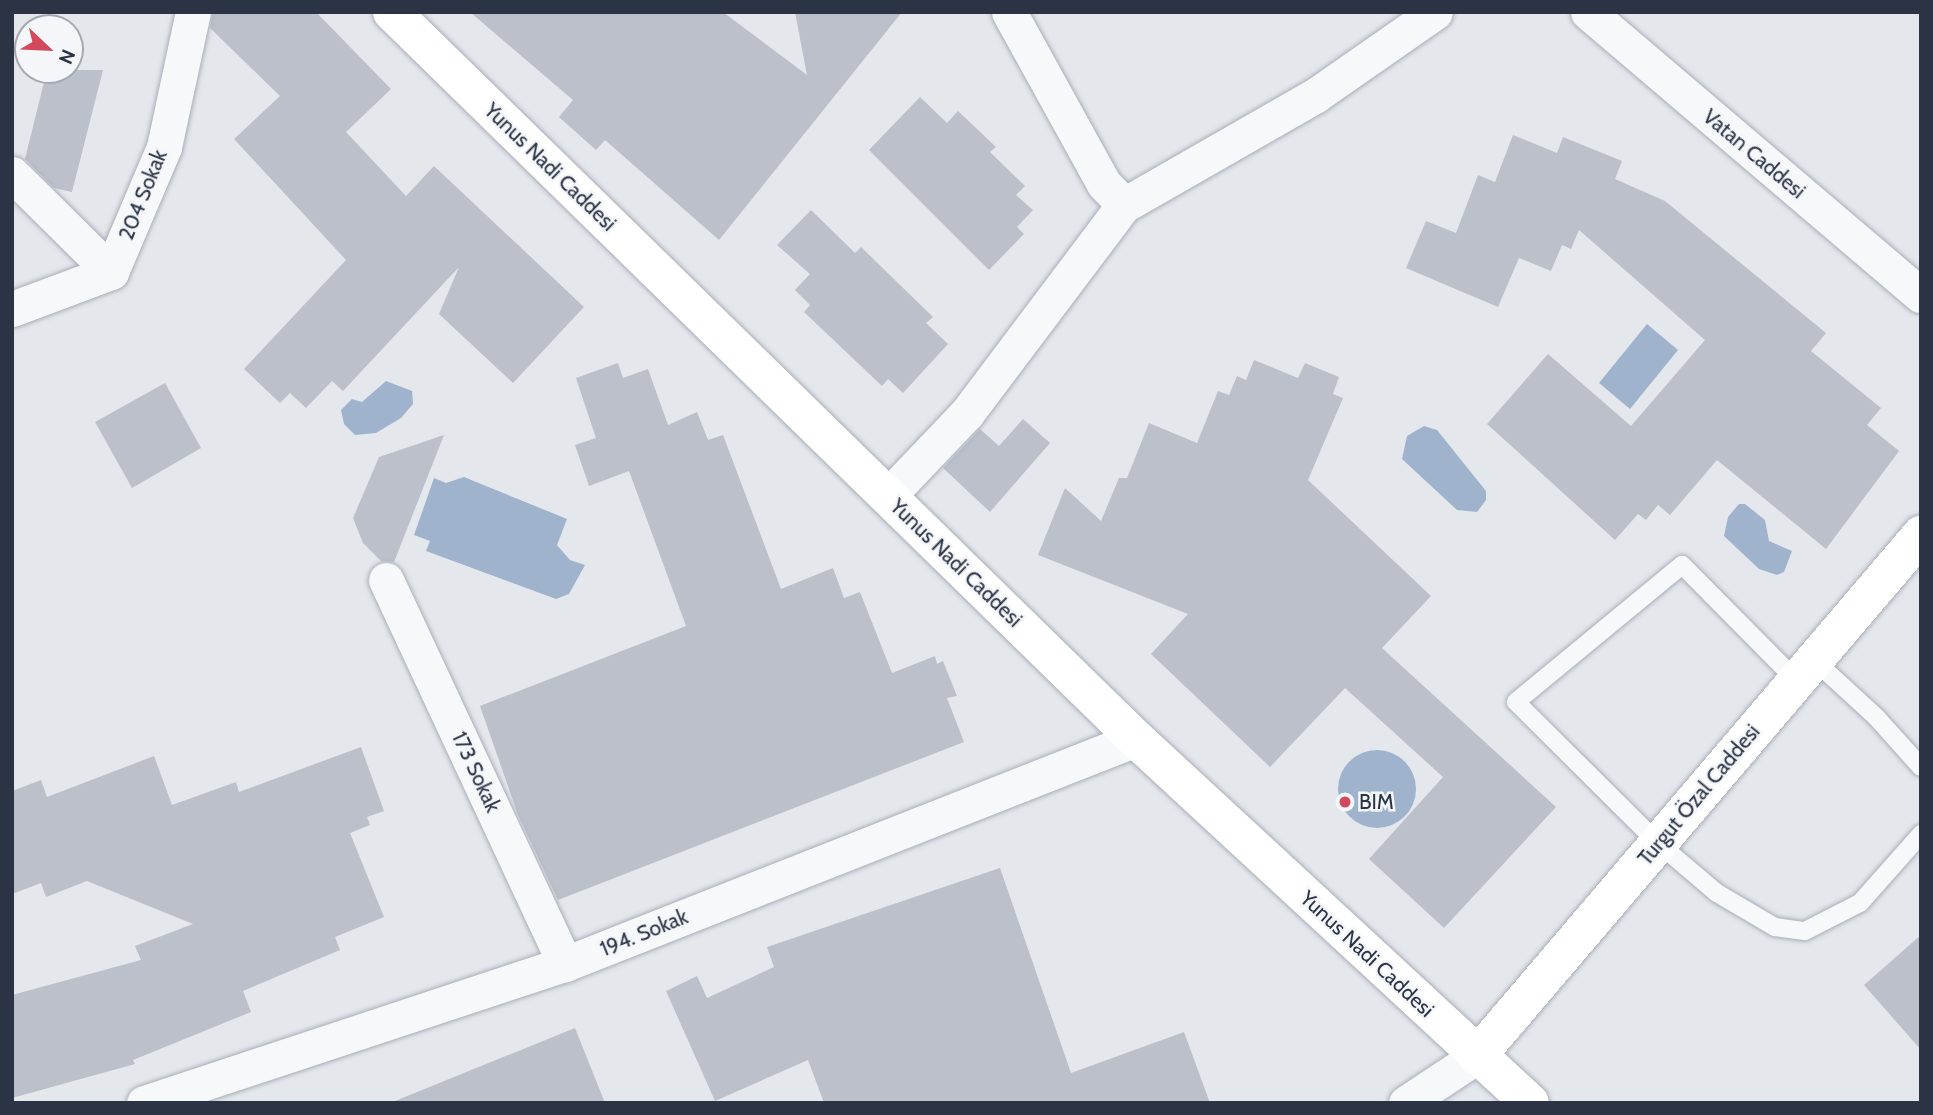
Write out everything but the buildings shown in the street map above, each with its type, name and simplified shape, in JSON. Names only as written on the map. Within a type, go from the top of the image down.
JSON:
[{"type":"street","name":"204 Sokak","points":[[111,272],[164,147],[193,12]]},
{"type":"street","name":"Yunus Nadi Caddesi","points":[[392,12],[1136,739],[1530,1103]]},
{"type":"street","points":[[1009,12],[1104,184],[1124,205]]},
{"type":"street","points":[[887,497],[967,413],[1124,205],[1316,95],[1435,12]]},
{"type":"street","name":"Vatan Caddesi","points":[[1588,12],[1921,295]]},
{"type":"street","points":[[12,174],[111,272],[12,309]]},
{"type":"street","name":"Turgut Özal Caddesi","points":[[1477,1056],[1921,535]]},
{"type":"street","name":"173 Sokak","points":[[386,580],[565,964]]},
{"type":"street","name":"194. Sokak","points":[[144,1103],[565,964],[1136,739]]},
{"type":"street","points":[[1406,1103],[1477,1056]]},
{"type":"lane","points":[[1921,767],[1877,718],[1805,670],[1682,565],[1516,702],[1658,843],[1717,893],[1775,927],[1805,931],[1860,903],[1921,835]]},
{"type":"water","points":[[1647,324],[1678,350],[1630,409],[1599,383]]},
{"type":"water","points":[[386,381],[412,391],[413,404],[401,418],[376,433],[355,435],[344,424],[341,410],[352,399],[362,402]]},
{"type":"water","points":[[1424,426],[1437,430],[1486,491],[1486,500],[1477,512],[1457,510],[1402,459],[1407,436]]},
{"type":"water","points":[[464,477],[567,519],[557,545],[570,560],[585,565],[569,594],[556,599],[426,551],[430,541],[414,535],[434,478],[446,483]]},
{"type":"water","points":[[1739,504],[1745,504],[1765,520],[1769,541],[1792,551],[1784,572],[1777,575],[1759,569],[1724,536],[1728,517]]},
{"type":"water","points":[[1377,750],[1392,753],[1409,767],[1416,789],[1413,804],[1399,821],[1377,828],[1362,825],[1345,811],[1338,789],[1341,774],[1355,757]]},
{"type":"place","name":"BIM","points":[[1345,802]]}]
